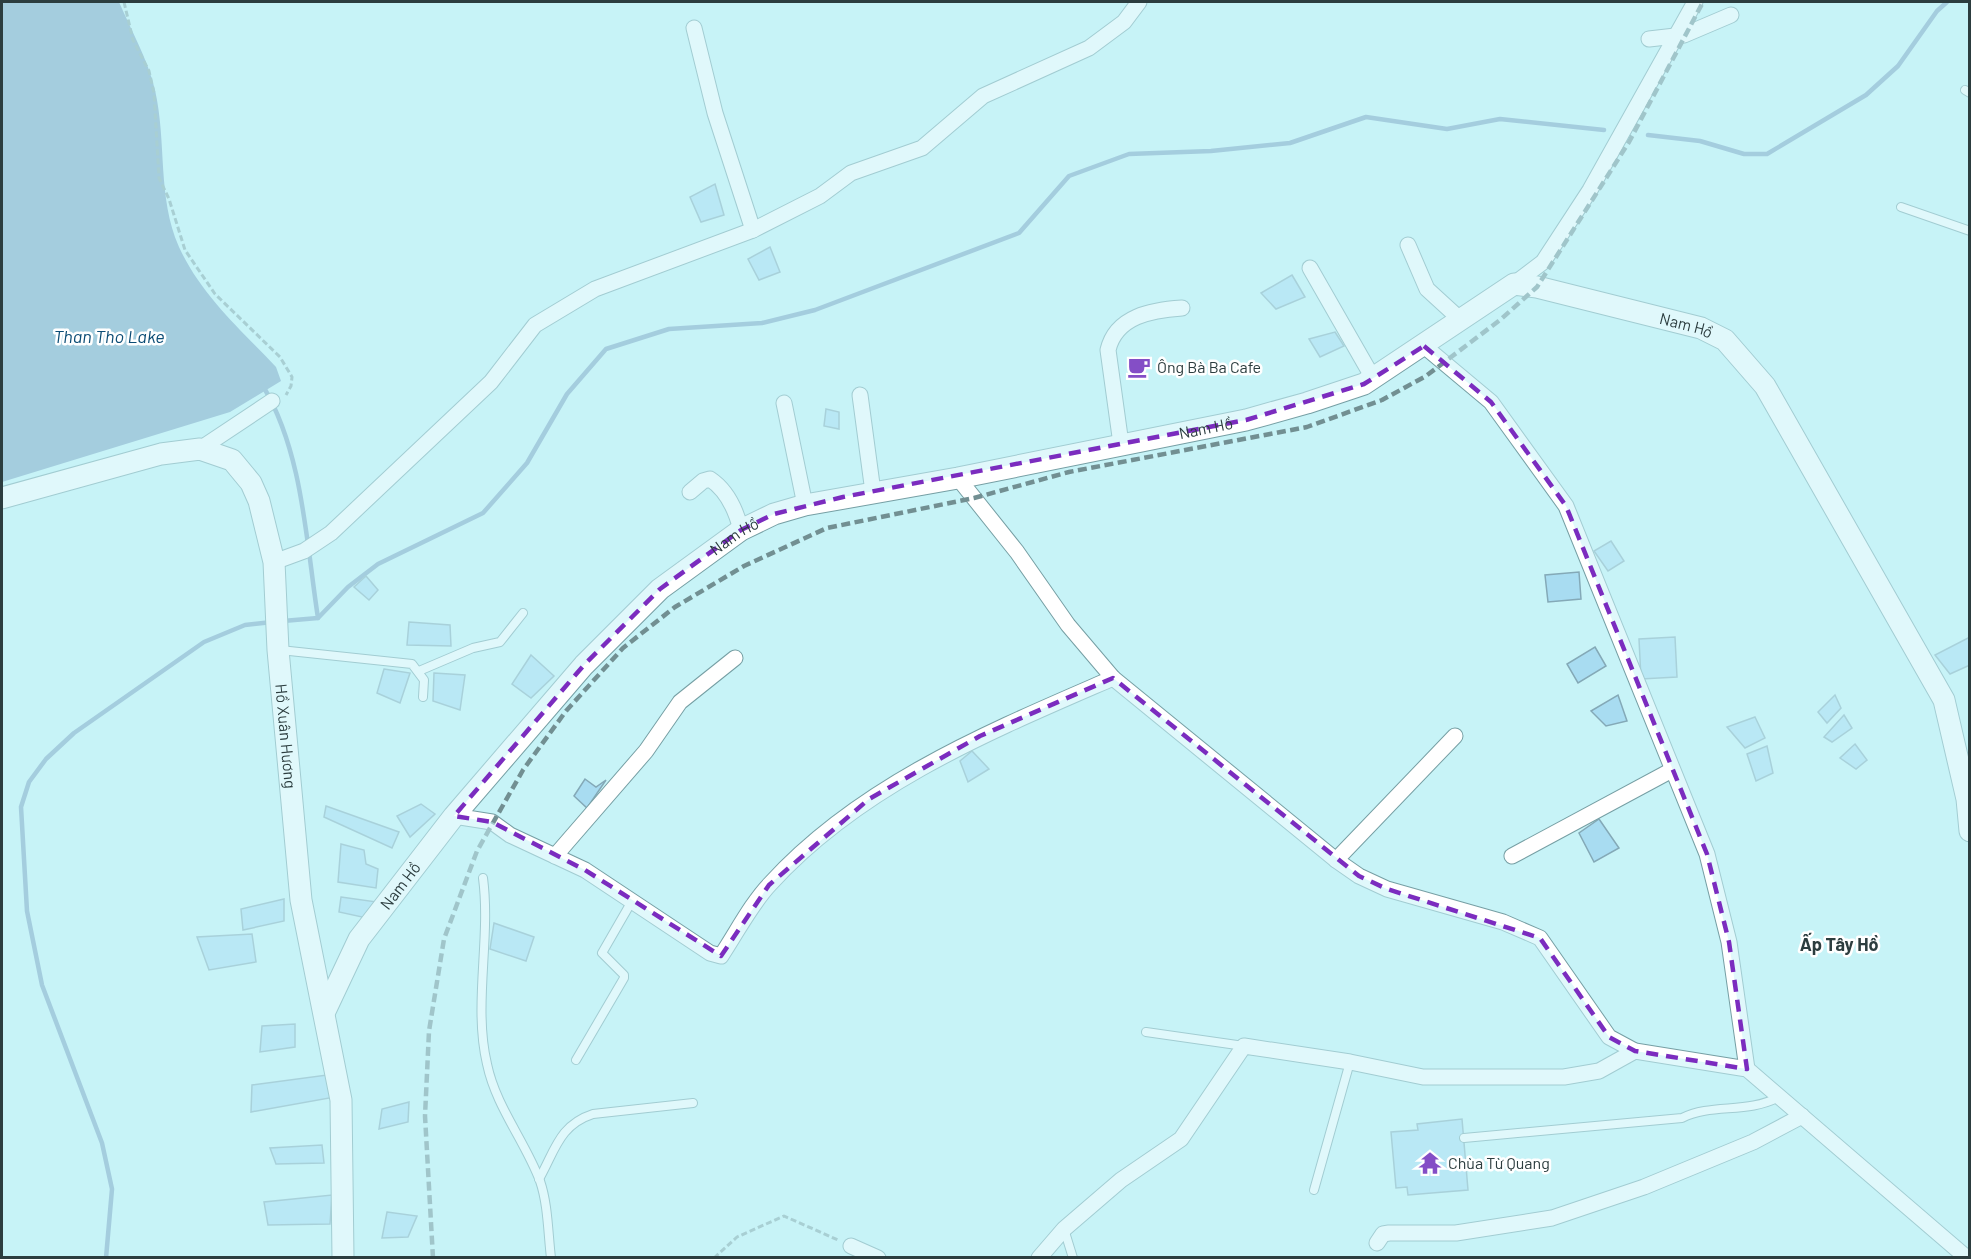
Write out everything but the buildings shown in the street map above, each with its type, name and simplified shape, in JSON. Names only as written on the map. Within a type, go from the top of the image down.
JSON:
[{"type":"street","points":[[275,570],[331,533],[491,382],[535,326],[595,289],[753,230],[820,196],[851,173],[922,148],[983,96],[1089,48],[1124,22],[1139,2]]},
{"type":"street","points":[[1514,284],[1543,262],[1590,190],[1695,2]]},
{"type":"street","points":[[1649,39],[1684,35],[1731,15]]},
{"type":"street","points":[[694,28],[715,113],[753,230]]},
{"type":"street","points":[[1408,245],[1427,289],[1462,321]]},
{"type":"street","points":[[1310,268],[1373,378]]},
{"type":"street","name":"Nam Hồ","points":[[325,1011],[359,939],[454,816],[584,665],[660,589],[741,530],[774,514],[805,505],[958,478],[1246,420],[1307,403],[1364,384],[1462,321],[1514,284],[1537,286],[1701,328],[1725,340],[1765,386],[1944,699],[1964,765],[1970,831]]},
{"type":"street","points":[[1121,444],[1108,350],[1111,338],[1134,318],[1153,310],[1182,308]]},
{"type":"street","points":[[1424,346],[1491,402],[1566,506],[1707,854],[1729,942],[1747,1069]]},
{"type":"street","points":[[860,395],[873,492]]},
{"type":"street","points":[[200,448],[272,401]]},
{"type":"street","points":[[784,403],[805,505]]},
{"type":"street","name":"Hồ Xuân Hương","points":[[2,498],[161,454],[200,448],[232,460],[252,483],[259,501],[275,570],[278,643],[301,900],[341,1100],[343,1257]]},
{"type":"street","points":[[958,478],[1017,552],[1068,625],[1113,678],[1336,860],[1359,876],[1387,889],[1503,922],[1540,938],[1609,1037],[1635,1051],[1747,1069],[1967,1257]]},
{"type":"street","points":[[690,492],[703,481],[710,479],[718,484],[736,510],[741,530]]},
{"type":"street","points":[[555,856],[646,751],[680,702],[735,658]]},
{"type":"street","points":[[454,816],[492,822],[510,835],[555,856],[633,900],[710,953],[721,956],[769,885],[805,851],[869,799],[980,736],[1113,678]]},
{"type":"street","points":[[1336,860],[1455,736]]},
{"type":"street","points":[[1512,856],[1672,770]]},
{"type":"street","points":[[1039,1257],[1064,1229],[1121,1180],[1181,1139],[1244,1046],[1350,1062],[1423,1077],[1564,1077],[1599,1071],[1635,1051]]},
{"type":"street","points":[[1377,1243],[1383,1234],[1389,1233],[1456,1233],[1515,1226],[1552,1218],[1644,1187],[1753,1142],[1802,1116]]},
{"type":"street","points":[[851,1246],[878,1257]]},
{"type":"lane","points":[[1901,207],[1970,231]]},
{"type":"lane","points":[[418,671],[473,648],[500,642],[523,613]]},
{"type":"lane","points":[[278,643],[412,664],[424,680],[423,697]]},
{"type":"lane","points":[[483,878],[486,906],[482,1034],[487,1066],[499,1099],[539,1179],[551,1257]]},
{"type":"lane","points":[[576,1060],[624,978],[624,975],[602,953],[633,900]]},
{"type":"lane","points":[[1146,1032],[1244,1046]]},
{"type":"lane","points":[[1314,1190],[1350,1062]]},
{"type":"lane","points":[[1464,1138],[1682,1118],[1693,1112],[1762,1105],[1779,1097]]},
{"type":"lane","points":[[539,1179],[559,1139],[579,1118],[593,1114],[693,1103]]},
{"type":"lane","points":[[1064,1229],[1073,1257]]},
{"type":"path","points":[[124,2],[134,40],[149,71],[154,93],[159,178],[169,199],[185,250],[215,294],[280,357],[292,377],[291,386]]},
{"type":"path","points":[[714,1257],[737,1237],[784,1216],[851,1246]]},
{"type":"highlighted area","points":[[1424,346],[1491,402],[1566,506],[1707,854],[1729,942],[1747,1069],[1635,1051],[1609,1037],[1540,938],[1387,889],[1359,876],[1113,678],[980,736],[869,799],[769,885],[721,956],[585,870],[492,822],[454,816],[584,665],[660,589],[741,530],[774,514],[843,497],[1246,420],[1364,384]]},
{"type":"water","name":"Than Tho Lake","points":[[2,2],[119,2],[144,56],[155,90],[159,110],[168,209],[179,247],[210,296],[276,367],[281,381],[230,412],[2,482]]},
{"type":"waterway","points":[[1648,135],[1700,141],[1744,154],[1767,154],[1866,95],[1898,66],[1937,11],[1947,2]]},
{"type":"waterway","points":[[283,621],[318,618],[348,587],[378,564],[483,513],[527,463],[567,394],[606,349],[669,329],[762,323],[815,310],[1019,233],[1069,176],[1129,154],[1211,151],[1290,143],[1366,117],[1447,129],[1500,119],[1604,130]]},
{"type":"waterway","points":[[263,386],[287,440],[295,469],[306,528],[318,618]]},
{"type":"waterway","points":[[106,1258],[112,1189],[102,1143],[42,985],[27,911],[21,807],[29,782],[46,759],[74,733],[204,642],[245,625],[272,622]]},
{"type":"railway","points":[[433,1258],[425,1116],[429,1031],[444,939],[477,851],[523,770],[566,711],[623,648],[675,607],[744,566],[827,528],[974,498],[1069,472],[1307,427],[1382,400],[1426,376],[1500,320],[1537,287],[1629,142],[1703,2]]},
{"type":"place","name":"Ông Bà Ba Cafe","points":[[1139,367]]},
{"type":"place","name":"Chùa Từ Quang","points":[[1430,1163]]},
{"type":"district","name":"Ấp Tây Hồ","points":[[1839,945]]}]
